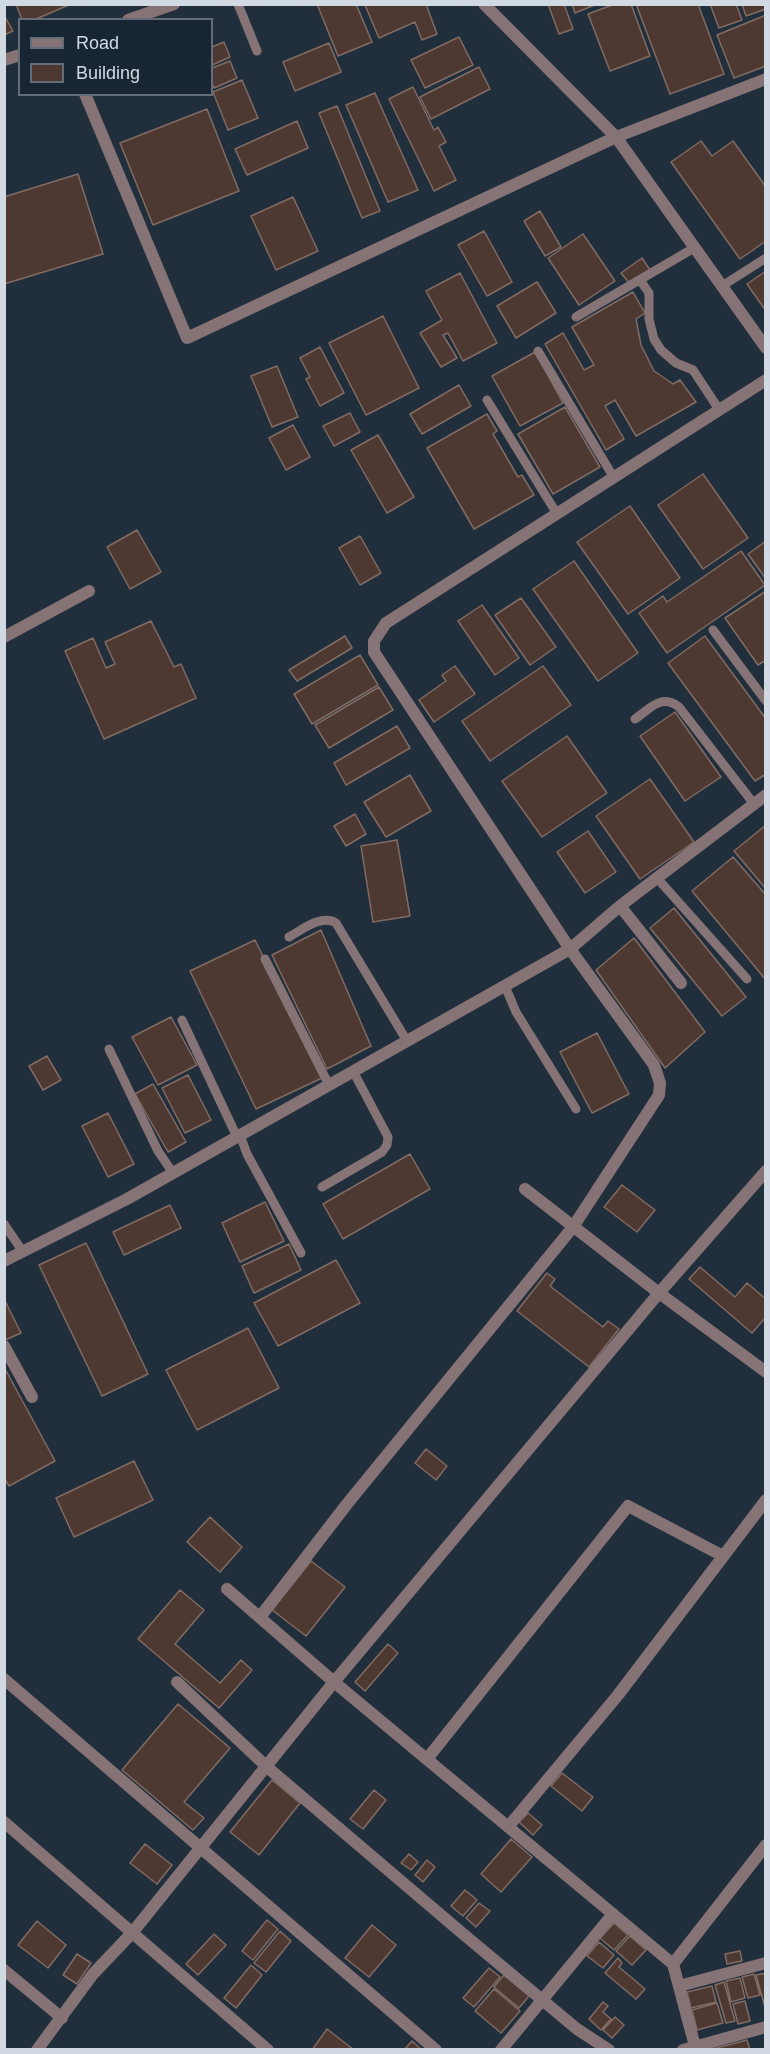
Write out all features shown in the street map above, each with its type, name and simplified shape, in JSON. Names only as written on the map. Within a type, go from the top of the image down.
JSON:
[{"type":"street","points":[[134,18],[174,4]]},
{"type":"street","points":[[484,4],[616,137],[722,286],[761,331],[765,348]]},
{"type":"street","points":[[86,96],[187,338],[616,137],[765,79]]},
{"type":"street","points":[[260,1617],[347,1504],[573,1227],[659,1095],[660,1083],[654,1065],[570,949],[374,652],[374,641],[386,623],[720,411],[765,380]]},
{"type":"street","points":[[4,637],[89,591]]},
{"type":"street","points":[[4,1261],[128,1199],[570,949],[620,906],[762,800]]},
{"type":"street","points":[[620,906],[681,983]]},
{"type":"street","points":[[38,2049],[93,1974],[132,1933],[334,1682],[659,1293],[765,1171]]},
{"type":"street","points":[[525,1189],[765,1372]]},
{"type":"street","points":[[4,1346],[32,1397]]},
{"type":"street","points":[[508,1827],[618,1695],[765,1500]]},
{"type":"street","points":[[427,1759],[628,1506],[723,1556]]},
{"type":"street","points":[[227,1588],[334,1682],[673,1964],[691,2049],[765,2027]]},
{"type":"street","points":[[4,1679],[436,2049]]},
{"type":"street","points":[[177,1682],[267,1767],[541,2000],[577,2030],[609,2049]]},
{"type":"street","points":[[4,1822],[268,2049]]},
{"type":"street","points":[[673,1964],[763,1851]]},
{"type":"street","points":[[501,2049],[613,1914]]},
{"type":"street","points":[[679,1986],[765,1963]]},
{"type":"street","points":[[4,1970],[62,2018]]},
{"type":"lane","points":[[238,4],[257,51]]},
{"type":"lane","points":[[576,317],[694,248]]},
{"type":"lane","points":[[722,286],[765,258]]},
{"type":"lane","points":[[640,280],[649,293],[649,319],[654,339],[661,350],[676,363],[693,370],[720,411]]},
{"type":"lane","points":[[538,351],[614,478]]},
{"type":"lane","points":[[487,400],[557,514]]},
{"type":"lane","points":[[713,630],[765,701]]},
{"type":"lane","points":[[635,719],[659,702],[672,702],[762,800]]},
{"type":"lane","points":[[657,878],[747,979]]},
{"type":"lane","points":[[289,937],[322,920],[336,922],[406,1041]]},
{"type":"lane","points":[[265,959],[329,1085]]},
{"type":"lane","points":[[505,986],[516,1012],[576,1109]]},
{"type":"lane","points":[[183,1020],[247,1154],[301,1253]]},
{"type":"lane","points":[[109,1049],[158,1151],[173,1173]]},
{"type":"lane","points":[[322,1187],[382,1152],[387,1145],[388,1137],[353,1071]]},
{"type":"lane","points":[[4,1224],[23,1252]]},
{"type":"building","points":[[16,4],[71,4],[39,18],[21,18]]},
{"type":"building","points":[[317,4],[356,4],[372,42],[338,56]]},
{"type":"building","points":[[426,4],[437,34],[422,40],[415,22],[379,38],[365,5]]},
{"type":"building","points":[[548,4],[564,4],[573,29],[559,34]]},
{"type":"building","points":[[572,4],[597,4],[575,13]]},
{"type":"building","points":[[615,4],[631,4],[650,56],[610,71],[588,14]]},
{"type":"building","points":[[636,4],[698,4],[724,74],[670,94]]},
{"type":"building","points":[[710,4],[736,4],[742,20],[719,28]]},
{"type":"building","points":[[742,4],[766,4],[766,9],[746,16]]},
{"type":"building","points":[[4,15],[13,31],[4,35]]},
{"type":"building","points":[[766,15],[766,66],[734,78],[717,35]]},
{"type":"building","points":[[459,37],[473,65],[425,88],[411,60]]},
{"type":"building","points":[[224,42],[230,57],[213,65],[213,47]]},
{"type":"building","points":[[329,43],[341,72],[295,91],[283,62]]},
{"type":"building","points":[[230,61],[237,78],[214,88],[213,68]]},
{"type":"building","points":[[479,67],[490,89],[431,119],[420,97]]},
{"type":"building","points":[[242,80],[258,118],[228,130],[213,92]]},
{"type":"building","points":[[413,87],[434,130],[438,127],[446,142],[439,146],[456,180],[434,191],[389,99]]},
{"type":"building","points":[[375,93],[418,190],[388,202],[346,105]]},
{"type":"building","points":[[337,106],[380,211],[362,218],[319,113]]},
{"type":"building","points":[[207,109],[239,191],[153,225],[120,143]]},
{"type":"building","points":[[297,121],[308,148],[247,175],[235,149]]},
{"type":"building","points":[[701,141],[712,156],[733,141],[766,187],[766,241],[740,259],[671,162]]},
{"type":"building","points":[[78,174],[103,254],[4,284],[4,197]]},
{"type":"building","points":[[293,197],[318,251],[276,270],[251,216]]},
{"type":"building","points":[[540,211],[561,247],[545,256],[524,221]]},
{"type":"building","points":[[484,231],[512,282],[487,296],[458,245]]},
{"type":"building","points":[[583,234],[615,281],[579,305],[548,258]]},
{"type":"building","points":[[642,258],[650,270],[630,284],[621,273]]},
{"type":"building","points":[[766,271],[766,311],[747,284]]},
{"type":"building","points":[[460,273],[497,343],[463,361],[448,333],[443,335],[457,358],[441,367],[420,333],[442,320],[426,291]]},
{"type":"building","points":[[537,282],[556,313],[516,338],[497,306]]},
{"type":"building","points":[[633,292],[645,313],[636,319],[641,345],[654,371],[673,384],[680,380],[696,402],[636,436],[615,400],[605,406],[624,439],[606,450],[545,344],[563,333],[584,370],[594,365],[572,327]]},
{"type":"building","points":[[383,316],[419,388],[366,415],[329,343]]},
{"type":"building","points":[[320,347],[344,393],[320,406],[306,379],[310,377],[300,358]]},
{"type":"building","points":[[535,352],[563,403],[520,426],[492,376]]},
{"type":"building","points":[[277,366],[298,417],[272,427],[251,376]]},
{"type":"building","points":[[459,385],[471,406],[422,434],[410,414]]},
{"type":"building","points":[[565,407],[600,467],[553,494],[518,434]]},
{"type":"building","points":[[350,413],[360,432],[334,446],[323,426]]},
{"type":"building","points":[[487,414],[497,431],[493,434],[518,477],[522,475],[534,495],[474,529],[427,448]]},
{"type":"building","points":[[293,425],[310,457],[286,470],[269,438]]},
{"type":"building","points":[[378,435],[414,497],[387,513],[351,450]]},
{"type":"building","points":[[703,474],[748,538],[703,569],[658,505]]},
{"type":"building","points":[[630,506],[680,578],[628,614],[577,542]]},
{"type":"building","points":[[137,530],[161,572],[130,589],[107,547]]},
{"type":"building","points":[[360,536],[381,573],[360,585],[339,548]]},
{"type":"building","points":[[766,541],[766,579],[748,554]]},
{"type":"building","points":[[741,551],[765,585],[667,653],[639,613],[663,596],[667,602]]},
{"type":"building","points":[[574,561],[638,653],[598,681],[533,589]]},
{"type":"building","points":[[766,591],[766,660],[758,665],[725,618]]},
{"type":"building","points":[[521,598],[556,647],[530,665],[495,615]]},
{"type":"building","points":[[482,605],[519,658],[495,675],[458,621]]},
{"type":"building","points":[[151,621],[174,667],[181,664],[196,698],[104,739],[65,651],[93,638],[106,668],[115,664],[105,642]]},
{"type":"building","points":[[345,636],[352,648],[297,681],[289,670]]},
{"type":"building","points":[[705,636],[766,719],[766,774],[755,781],[668,663]]},
{"type":"building","points":[[360,655],[378,685],[312,724],[294,694]]},
{"type":"building","points":[[455,666],[475,694],[434,722],[419,700],[446,681],[442,675]]},
{"type":"building","points":[[543,666],[571,705],[490,761],[462,721]]},
{"type":"building","points":[[379,687],[393,710],[329,748],[315,725]]},
{"type":"building","points":[[675,712],[721,777],[685,801],[640,736]]},
{"type":"building","points":[[397,726],[410,748],[346,785],[334,763]]},
{"type":"building","points":[[567,736],[607,793],[542,837],[502,781]]},
{"type":"building","points":[[410,775],[431,811],[386,837],[364,802]]},
{"type":"building","points":[[650,779],[694,842],[640,879],[596,816]]},
{"type":"building","points":[[355,814],[366,834],[346,846],[334,826]]},
{"type":"building","points":[[766,825],[766,889],[734,851]]},
{"type":"building","points":[[588,831],[616,872],[585,893],[557,852]]},
{"type":"building","points":[[397,840],[410,916],[373,922],[361,846]]},
{"type":"building","points":[[733,857],[766,895],[766,980],[692,891]]},
{"type":"building","points":[[674,908],[746,997],[722,1016],[650,928]]},
{"type":"building","points":[[321,930],[371,1046],[327,1069],[272,955]]},
{"type":"building","points":[[634,938],[705,1032],[665,1068],[596,970]]},
{"type":"building","points":[[255,940],[322,1078],[256,1109],[190,971]]},
{"type":"building","points":[[171,1017],[197,1065],[158,1085],[132,1037]]},
{"type":"building","points":[[597,1033],[629,1094],[592,1113],[560,1052]]},
{"type":"building","points":[[47,1056],[61,1080],[43,1090],[29,1066]]},
{"type":"building","points":[[188,1075],[211,1120],[185,1133],[162,1088]]},
{"type":"building","points":[[153,1084],[186,1142],[168,1152],[135,1094]]},
{"type":"building","points":[[108,1113],[134,1164],[108,1177],[82,1126]]},
{"type":"building","points":[[410,1154],[430,1189],[343,1239],[323,1204]]},
{"type":"building","points":[[622,1185],[655,1210],[637,1232],[604,1207]]},
{"type":"building","points":[[265,1202],[284,1241],[240,1262],[222,1223]]},
{"type":"building","points":[[170,1205],[181,1228],[124,1255],[113,1232]]},
{"type":"building","points":[[86,1243],[148,1374],[102,1396],[39,1265]]},
{"type":"building","points":[[289,1244],[301,1270],[254,1293],[242,1266]]},
{"type":"building","points":[[336,1260],[360,1303],[278,1346],[254,1303]]},
{"type":"building","points":[[700,1267],[735,1297],[747,1283],[766,1299],[766,1317],[752,1333],[689,1279]]},
{"type":"building","points":[[547,1273],[555,1279],[550,1286],[603,1327],[608,1321],[619,1329],[589,1367],[517,1311]]},
{"type":"building","points":[[4,1299],[21,1333],[5,1340],[4,1340]]},
{"type":"building","points":[[248,1328],[279,1388],[197,1430],[166,1370]]},
{"type":"building","points":[[4,1367],[55,1461],[9,1486],[4,1478]]},
{"type":"building","points":[[426,1449],[447,1466],[436,1480],[415,1463]]},
{"type":"building","points":[[134,1461],[153,1500],[74,1537],[56,1498]]},
{"type":"building","points":[[210,1517],[242,1547],[220,1572],[187,1542]]},
{"type":"building","points":[[311,1561],[345,1587],[306,1636],[272,1610]]},
{"type":"building","points":[[180,1590],[204,1610],[175,1644],[220,1683],[241,1660],[252,1670],[219,1708],[138,1639]]},
{"type":"building","points":[[388,1644],[398,1653],[365,1691],[355,1682]]},
{"type":"building","points":[[178,1704],[230,1748],[184,1802],[204,1818],[193,1830],[122,1770]]},
{"type":"building","points":[[562,1773],[593,1797],[582,1811],[551,1786]]},
{"type":"building","points":[[272,1780],[300,1803],[259,1855],[230,1832]]},
{"type":"building","points":[[374,1790],[386,1800],[363,1829],[350,1819]]},
{"type":"building","points":[[528,1813],[542,1825],[533,1835],[519,1822]]},
{"type":"building","points":[[511,1839],[532,1857],[501,1892],[481,1874]]},
{"type":"building","points":[[145,1844],[172,1865],[157,1884],[130,1863]]},
{"type":"building","points":[[409,1854],[418,1862],[411,1870],[401,1863]]},
{"type":"building","points":[[427,1860],[435,1867],[423,1882],[415,1875]]},
{"type":"building","points":[[465,1890],[477,1900],[463,1916],[451,1906]]},
{"type":"building","points":[[479,1903],[490,1911],[476,1927],[466,1918]]},
{"type":"building","points":[[267,1920],[278,1929],[253,1960],[242,1951]]},
{"type":"building","points":[[37,1921],[66,1945],[48,1968],[18,1945]]},
{"type":"building","points":[[614,1923],[628,1935],[614,1950],[600,1938]]},
{"type":"building","points":[[372,1925],[396,1945],[369,1977],[345,1958]]},
{"type":"building","points":[[280,1931],[291,1941],[266,1972],[254,1963]]},
{"type":"building","points":[[214,1934],[226,1945],[198,1975],[186,1964]]},
{"type":"building","points":[[630,1936],[646,1950],[632,1965],[616,1951]]},
{"type":"building","points":[[599,1942],[614,1955],[603,1968],[587,1956]]},
{"type":"building","points":[[740,1951],[742,1961],[727,1964],[725,1954]]},
{"type":"building","points":[[77,1954],[91,1963],[77,1984],[63,1975]]},
{"type":"building","points":[[618,1958],[622,1963],[619,1967],[645,1989],[636,1999],[605,1973]]},
{"type":"building","points":[[251,1965],[262,1975],[236,2008],[224,1998]]},
{"type":"building","points":[[489,1968],[500,1977],[474,2007],[463,1998]]},
{"type":"building","points":[[766,1973],[766,2011],[756,1975]]},
{"type":"building","points":[[754,1974],[760,1995],[748,1998],[742,1977]]},
{"type":"building","points":[[504,1975],[529,1996],[519,2008],[494,1987]]},
{"type":"building","points":[[740,1978],[745,1998],[731,2002],[726,1981]]},
{"type":"building","points":[[724,1982],[735,2021],[726,2023],[715,1985]]},
{"type":"building","points":[[712,1986],[716,2002],[691,2008],[687,1992]]},
{"type":"building","points":[[494,1989],[520,2011],[501,2033],[475,2011]]},
{"type":"building","points":[[745,2001],[750,2021],[738,2024],[733,2004]]},
{"type":"building","points":[[603,2002],[608,2006],[603,2012],[611,2019],[601,2030],[589,2019]]},
{"type":"building","points":[[717,2003],[723,2023],[697,2030],[692,2010]]},
{"type":"building","points":[[615,2017],[624,2025],[612,2038],[603,2030]]},
{"type":"building","points":[[327,2029],[354,2050],[312,2050]]},
{"type":"building","points":[[747,2040],[750,2050],[709,2050]]},
{"type":"building","points":[[412,2041],[422,2050],[404,2050]]}]
